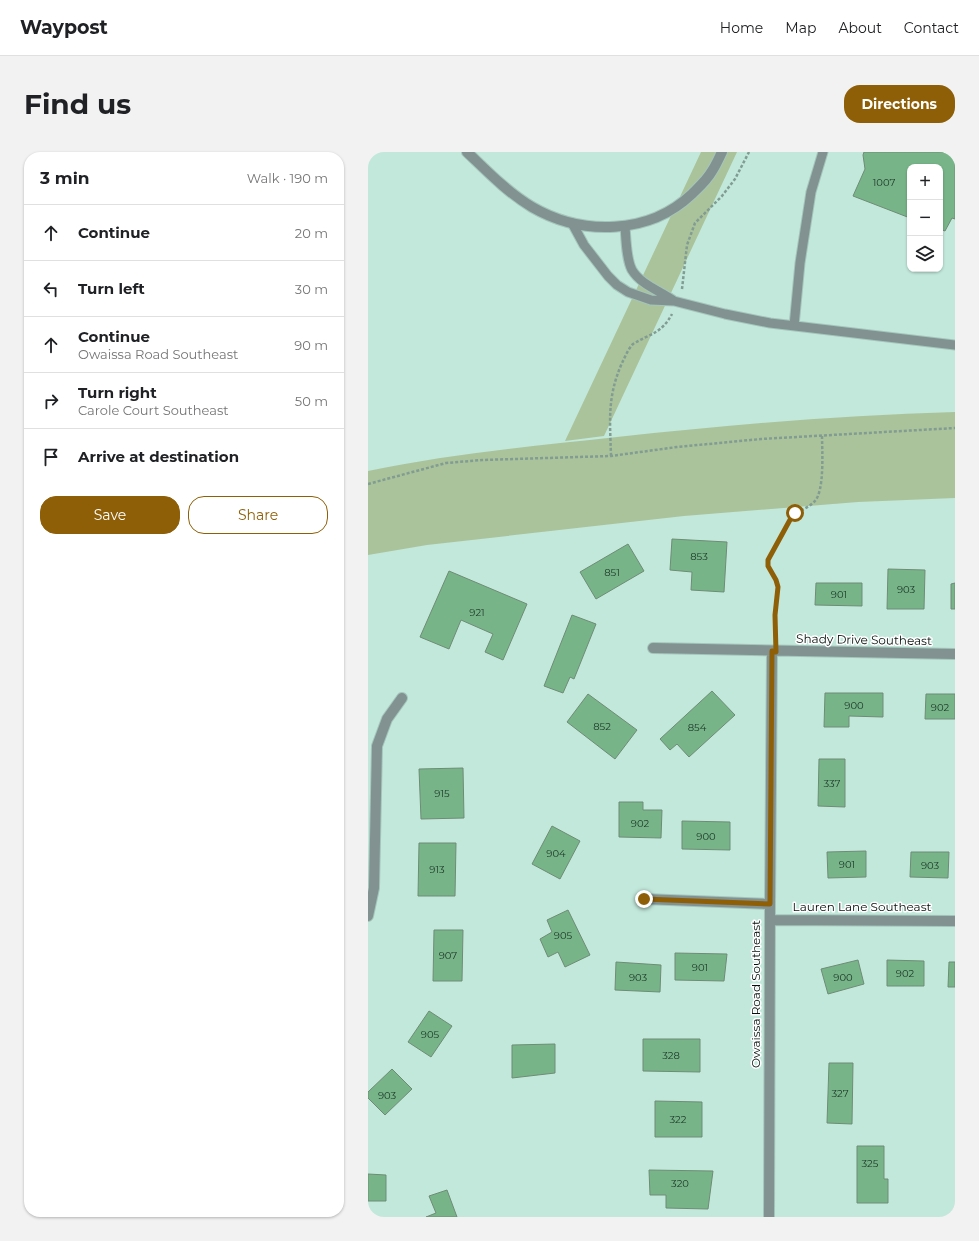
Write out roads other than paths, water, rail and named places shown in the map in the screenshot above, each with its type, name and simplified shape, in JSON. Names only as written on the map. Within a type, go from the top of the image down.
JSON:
[{"type":"street","points":[[467,152],[504,187],[531,206],[555,218],[598,228],[624,226],[646,221],[662,215],[684,202],[709,175],[722,152]]},
{"type":"street","name":"Shady Drive Southeast","points":[[653,648],[955,654]]},
{"type":"street","name":"Owaissa Road Southeast","points":[[769,1217],[770,904],[774,651]]},
{"type":"street","points":[[368,916],[374,888],[377,746],[387,720],[402,698]]},
{"type":"street","points":[[644,899],[770,904]]},
{"type":"street","name":"Lauren Lane Southeast","points":[[770,920],[955,921]]},
{"type":"lane","points":[[794,326],[800,263],[811,192],[823,152]]},
{"type":"lane","points":[[572,223],[591,254],[617,285],[628,292],[651,300],[674,301],[725,314],[770,323],[955,345]]},
{"type":"lane","points":[[624,226],[631,269],[639,278],[674,301]]}]
